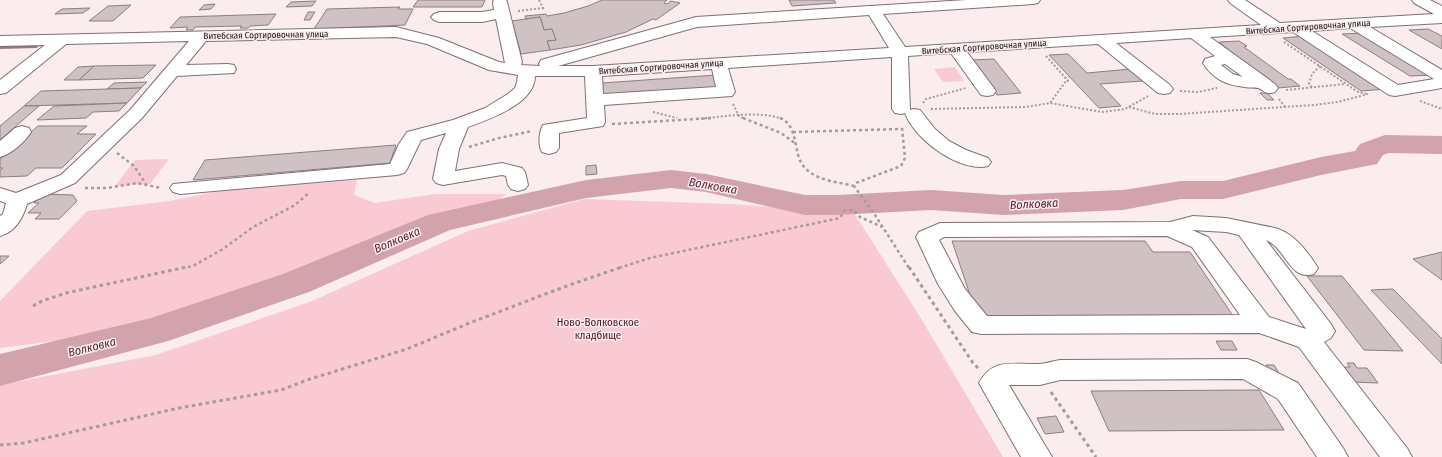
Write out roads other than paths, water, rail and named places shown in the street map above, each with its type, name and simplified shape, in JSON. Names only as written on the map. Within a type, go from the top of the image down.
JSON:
[{"type":"street","name":"Витебская Сортировочная улица","points":[[518,70],[696,22],[998,1],[1033,0]]},
{"type":"street","points":[[1235,0],[1272,29]]},
{"type":"street","points":[[1418,0],[1442,12]]},
{"type":"street","points":[[180,188],[319,177],[385,179],[397,169],[402,162],[409,141],[414,136],[460,124],[491,112],[514,98],[522,90],[526,82],[514,62],[501,7],[482,17],[439,17]]},
{"type":"street","points":[[873,10],[900,52],[913,111],[926,132],[941,146],[956,154],[981,162]]},
{"type":"street","name":"Витебская Сортировочная улица","points":[[0,42],[154,33],[202,36],[274,30],[396,32],[433,41],[495,66],[518,70],[593,71],[1442,18]]},
{"type":"street","points":[[1417,20],[1442,34]]},
{"type":"street","points":[[1354,24],[1442,77]]},
{"type":"street","points":[[1297,28],[1395,91],[1442,83]]},
{"type":"street","points":[[1195,34],[1228,57],[1266,86],[1235,81],[1224,77],[1215,70],[1211,63],[1228,57]]},
{"type":"street","points":[[0,229],[13,216],[9,197],[68,179],[136,114],[202,36]]},
{"type":"street","points":[[0,89],[70,37]]},
{"type":"street","points":[[1102,40],[1120,62],[1164,89]]},
{"type":"street","points":[[956,49],[984,87]]},
{"type":"street","points":[[596,100],[726,92],[719,64]]},
{"type":"street","points":[[173,71],[228,69]]},
{"type":"street","points":[[549,148],[550,129],[596,122],[596,100],[593,71]]},
{"type":"street","points":[[460,124],[448,154],[443,179],[502,169],[515,172],[518,185]]},
{"type":"street","points":[[0,151],[22,132]]},
{"type":"street","points":[[1306,268],[1285,242],[1275,235],[1226,225],[1193,223],[1170,228],[940,230],[927,237],[948,282],[967,312],[981,325],[1260,324],[1308,340],[1397,457]]},
{"type":"street","points":[[1170,228],[1200,242],[1260,324]]},
{"type":"street","points":[[1246,229],[1322,331],[1308,340]]},
{"type":"street","points":[[1037,457],[993,383],[1003,374],[1040,375],[1060,370],[1248,370],[1288,391],[1333,457]]},
{"type":"waterway","points":[[0,47],[36,46]]},
{"type":"waterway","name":"Волковка","points":[[0,370],[155,331],[296,283],[440,222],[586,189],[671,179],[706,183],[805,205],[837,205],[931,200],[1004,205],[1123,200],[1181,190],[1223,190],[1321,166],[1367,158],[1370,150],[1385,144],[1442,145]]},
{"type":"park label","name":"Ново-Волковское кладбище","points":[[598,328]]}]
